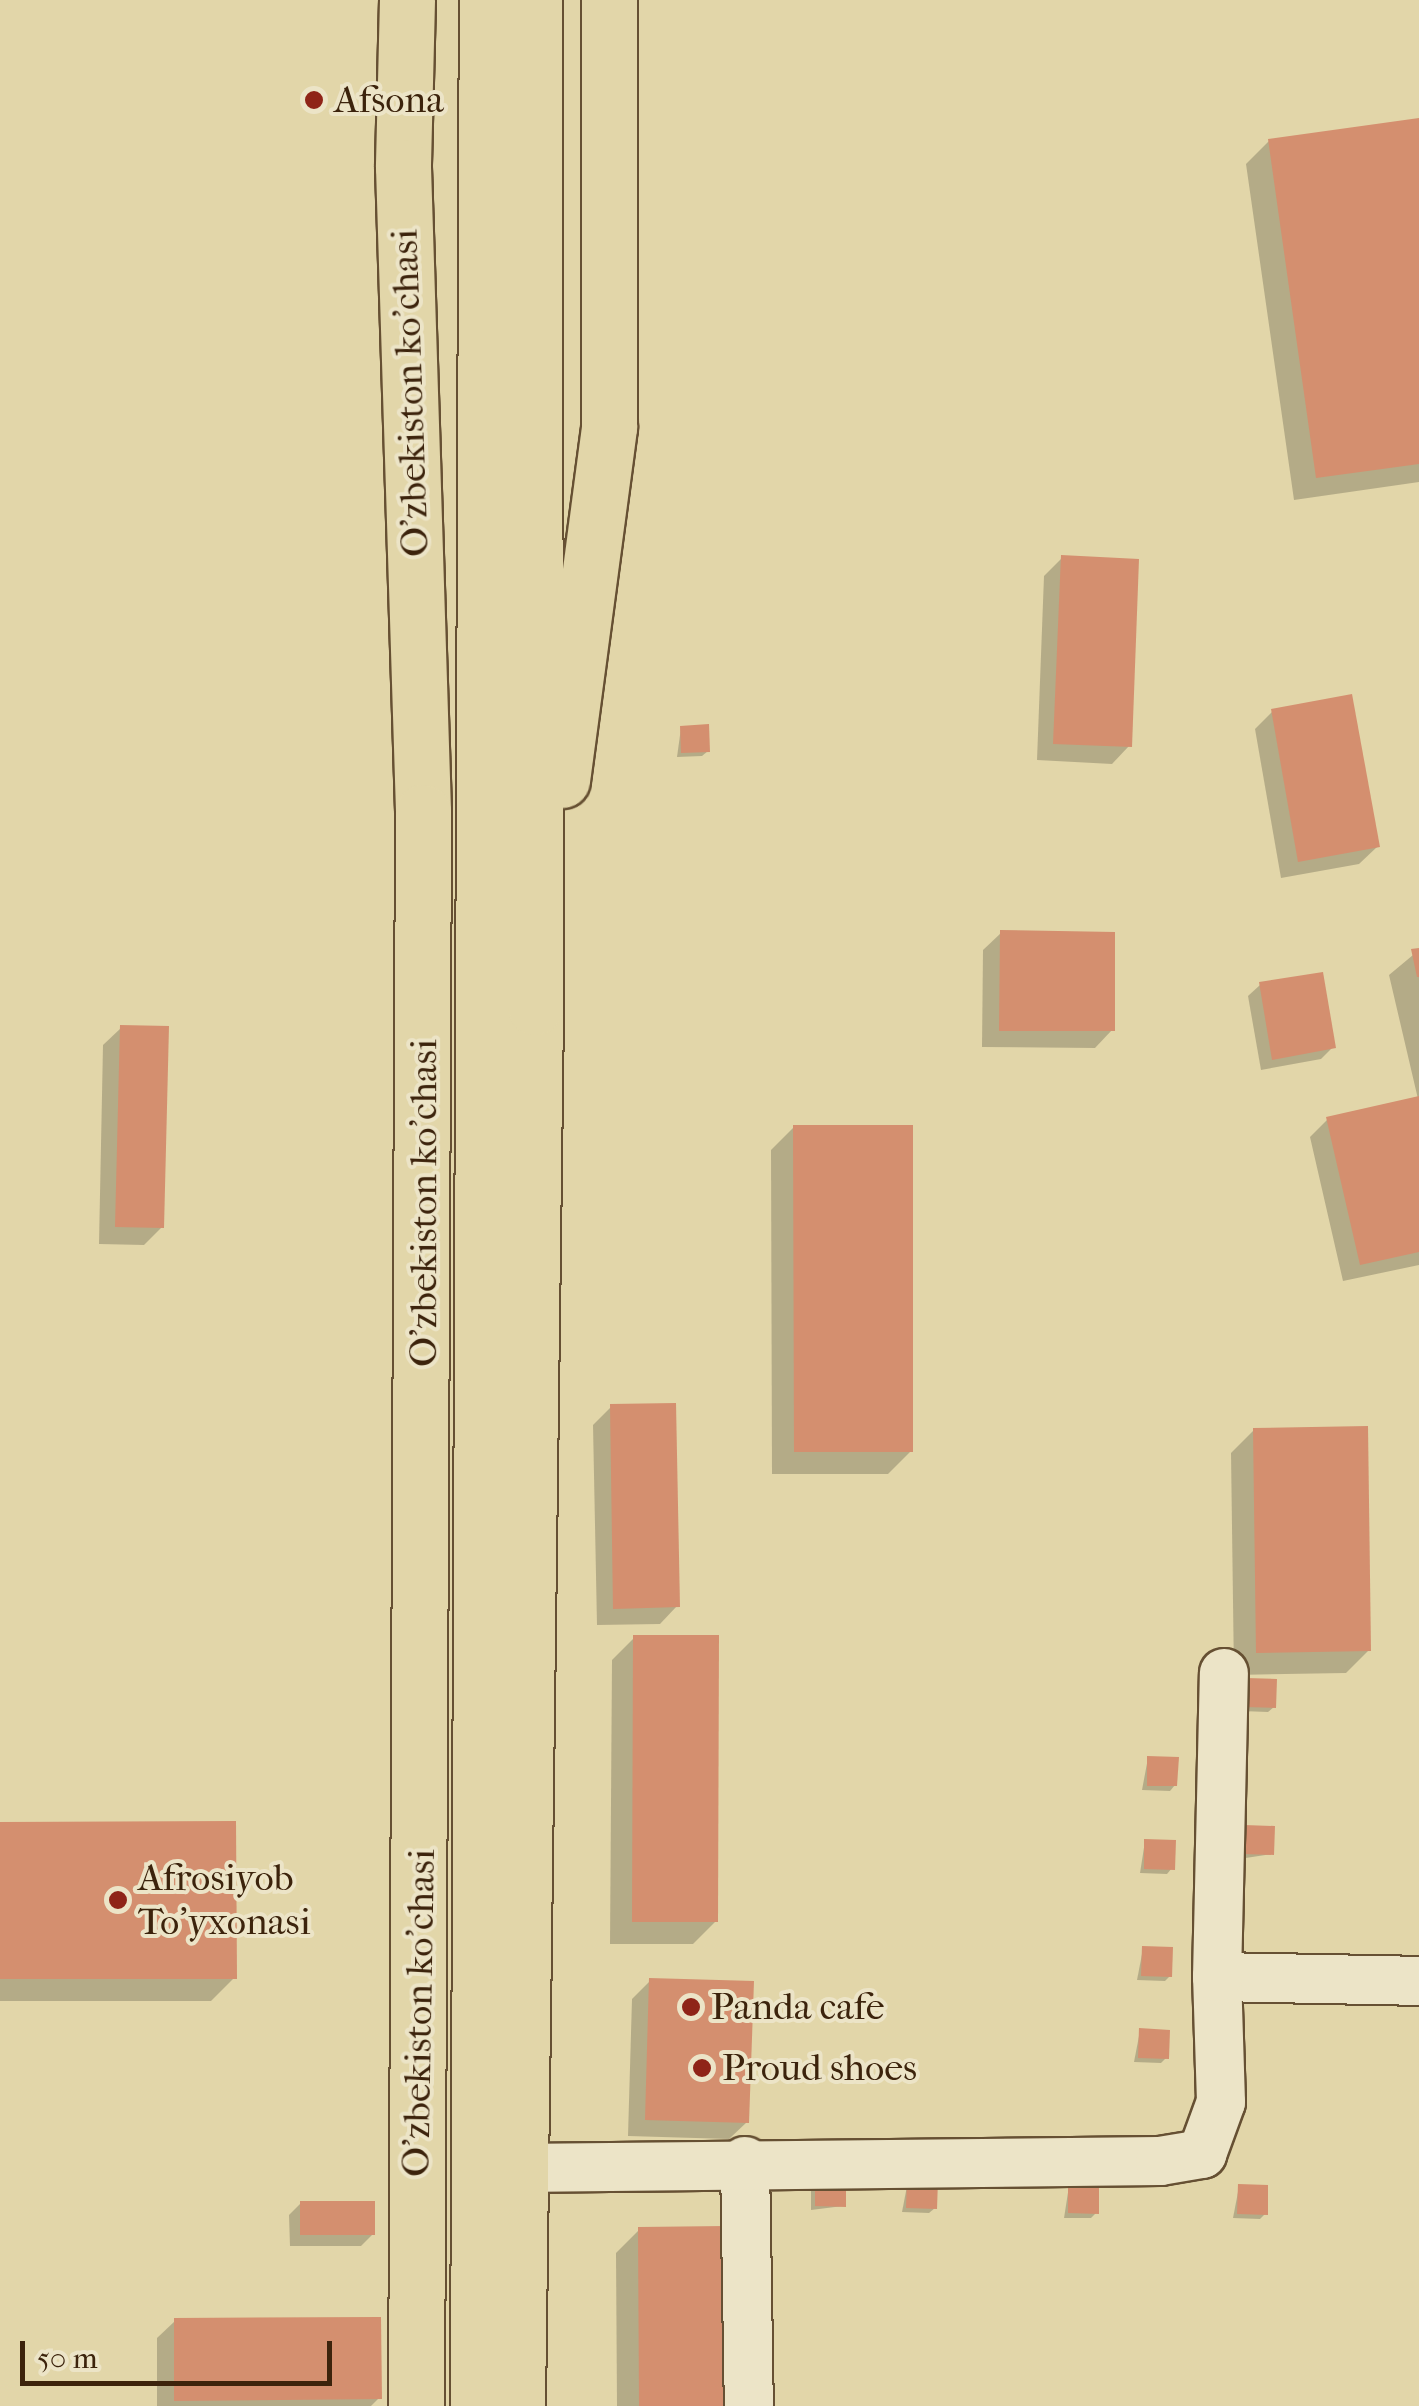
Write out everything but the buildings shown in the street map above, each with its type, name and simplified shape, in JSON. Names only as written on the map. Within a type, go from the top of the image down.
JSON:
[{"type":"main road","name":"O'zbekiston ko'chasi","points":[[407,0],[402,166],[424,812],[416,2406]]},
{"type":"main road","name":"O'zbekiston ko'chasi","points":[[478,2406],[487,0]]},
{"type":"main road","points":[[517,2406],[535,1007],[534,0]]},
{"type":"main road","points":[[535,1007],[609,427],[610,0]]},
{"type":"main road","points":[[424,812],[481,862]]},
{"type":"lane","points":[[518,2168],[745,2161],[1160,2160],[1202,2154],[1221,2102],[1217,1977],[1224,1673]]},
{"type":"lane","points":[[1217,1977],[1419,1981]]},
{"type":"lane","points":[[745,2161],[750,2406]]},
{"type":"place","name":"Afsona","points":[[314,100]]},
{"type":"place","name":"Afrosiyob To'yxonasi","points":[[118,1900]]},
{"type":"place","name":"Panda cafe","points":[[691,2007]]},
{"type":"place","name":"Proud shoes","points":[[702,2068]]}]
